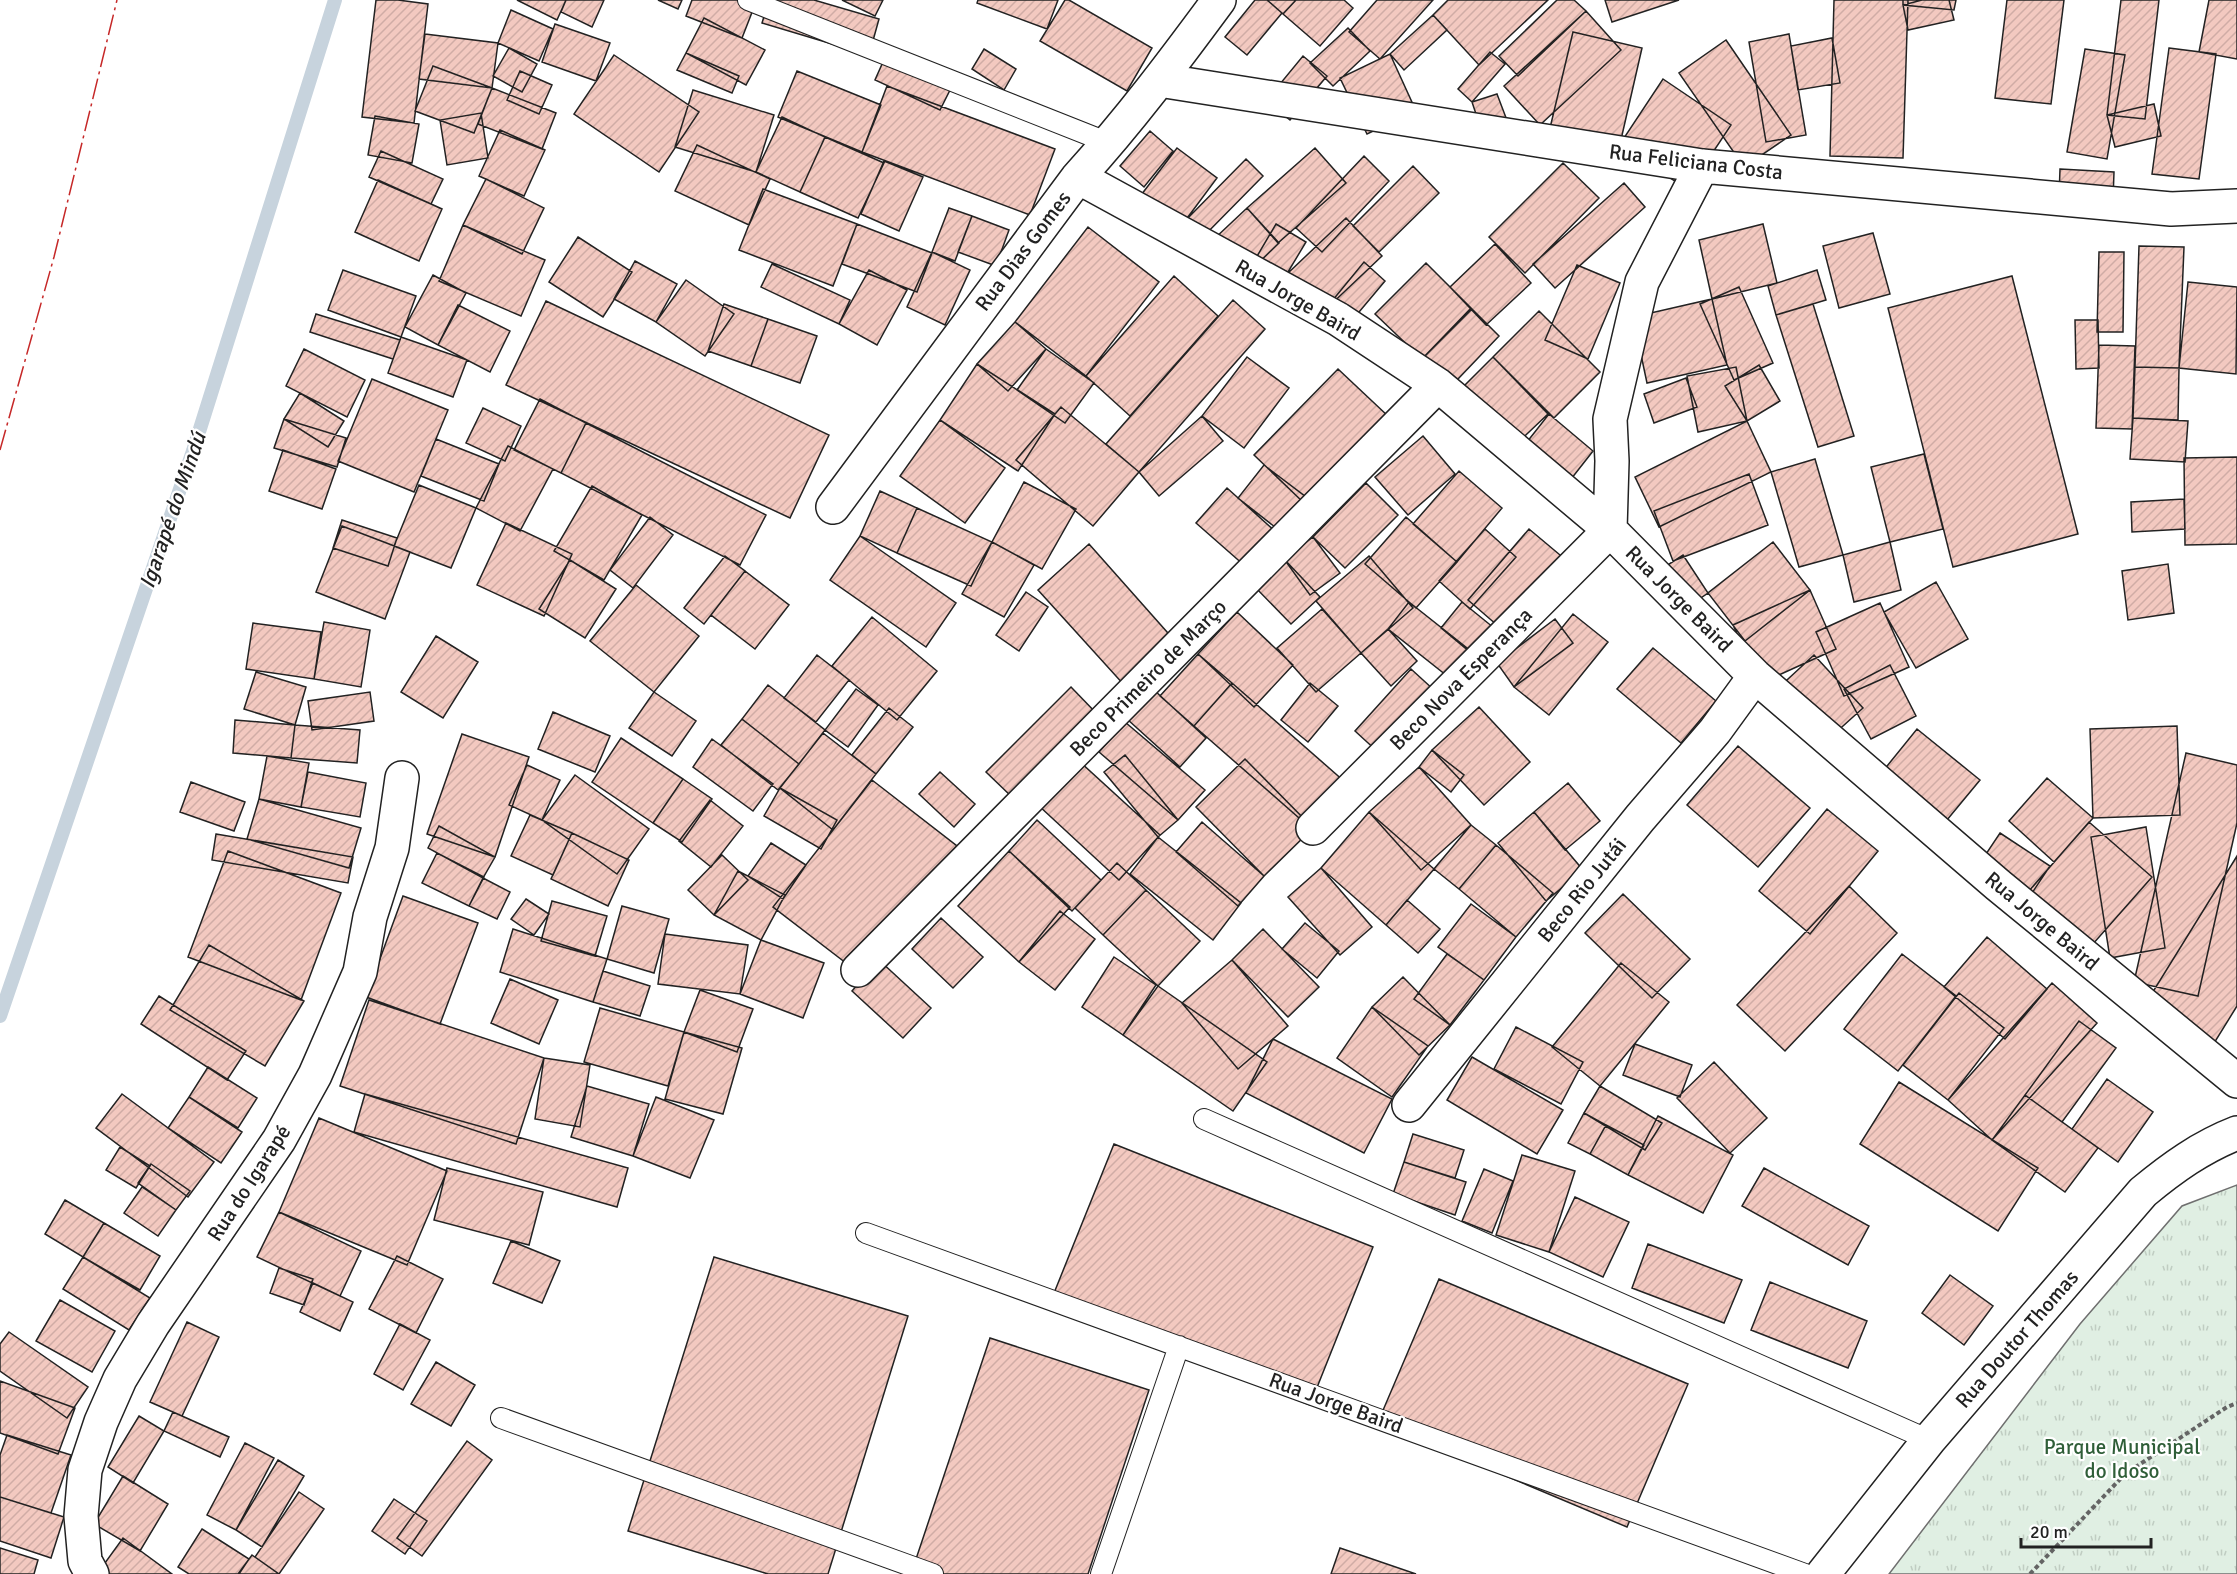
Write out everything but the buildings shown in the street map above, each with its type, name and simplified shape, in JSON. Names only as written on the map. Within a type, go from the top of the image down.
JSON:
[{"type":"street","name":"Rua Dias Gomes","points":[[833,507],[1078,177],[1109,143],[1219,0]]},
{"type":"street","name":"Rua Feliciana Costa","points":[[1159,80],[1702,166],[2171,209],[2237,206]]},
{"type":"street","points":[[1610,530],[1612,461],[1610,418],[1642,282],[1702,166]]},
{"type":"street","name":"Rua Jorge Baird","points":[[1078,177],[1338,319],[1438,385],[1610,530],[1755,676],[1998,885],[2237,1081]]},
{"type":"street","name":"Beco Primeiro de Março","points":[[858,970],[1438,385]]},
{"type":"street","name":"Beco Nova Esperança","points":[[1312,828],[1610,530]]},
{"type":"street","name":"Beco Rio Jutái","points":[[1409,1105],[1640,818],[1715,731],[1755,676]]},
{"type":"street","name":"Rua do Igarapé","points":[[92,1574],[85,1561],[81,1516],[85,1470],[101,1422],[120,1379],[153,1324],[279,1140],[315,1075],[360,972],[370,917],[392,848],[402,778]]},
{"type":"street","name":"Rua Doutor Thomas","points":[[1823,1574],[1929,1440],[2143,1192],[2179,1162],[2218,1140],[2237,1133]]},
{"type":"lane","points":[[748,0],[1109,143]]},
{"type":"lane","points":[[1204,1119],[1929,1440]]},
{"type":"lane","name":"Rua Jorge Baird","points":[[866,1233],[1805,1574]]},
{"type":"lane","points":[[1101,1574],[1179,1346]]},
{"type":"lane","points":[[501,1418],[933,1574]]},
{"type":"path","points":[[2030,1574],[2125,1474],[2226,1407],[2237,1403]]},
{"type":"green space","name":"Parque Municipal do Idoso","points":[[2237,1185],[2237,1574],[1889,1574],[2080,1324],[2182,1206]]},
{"type":"waterway","name":"Igarapé do Mindú","points":[[0,1016],[193,451],[335,0]]},
{"type":"power","points":[[0,450],[54,257],[117,0]]}]
